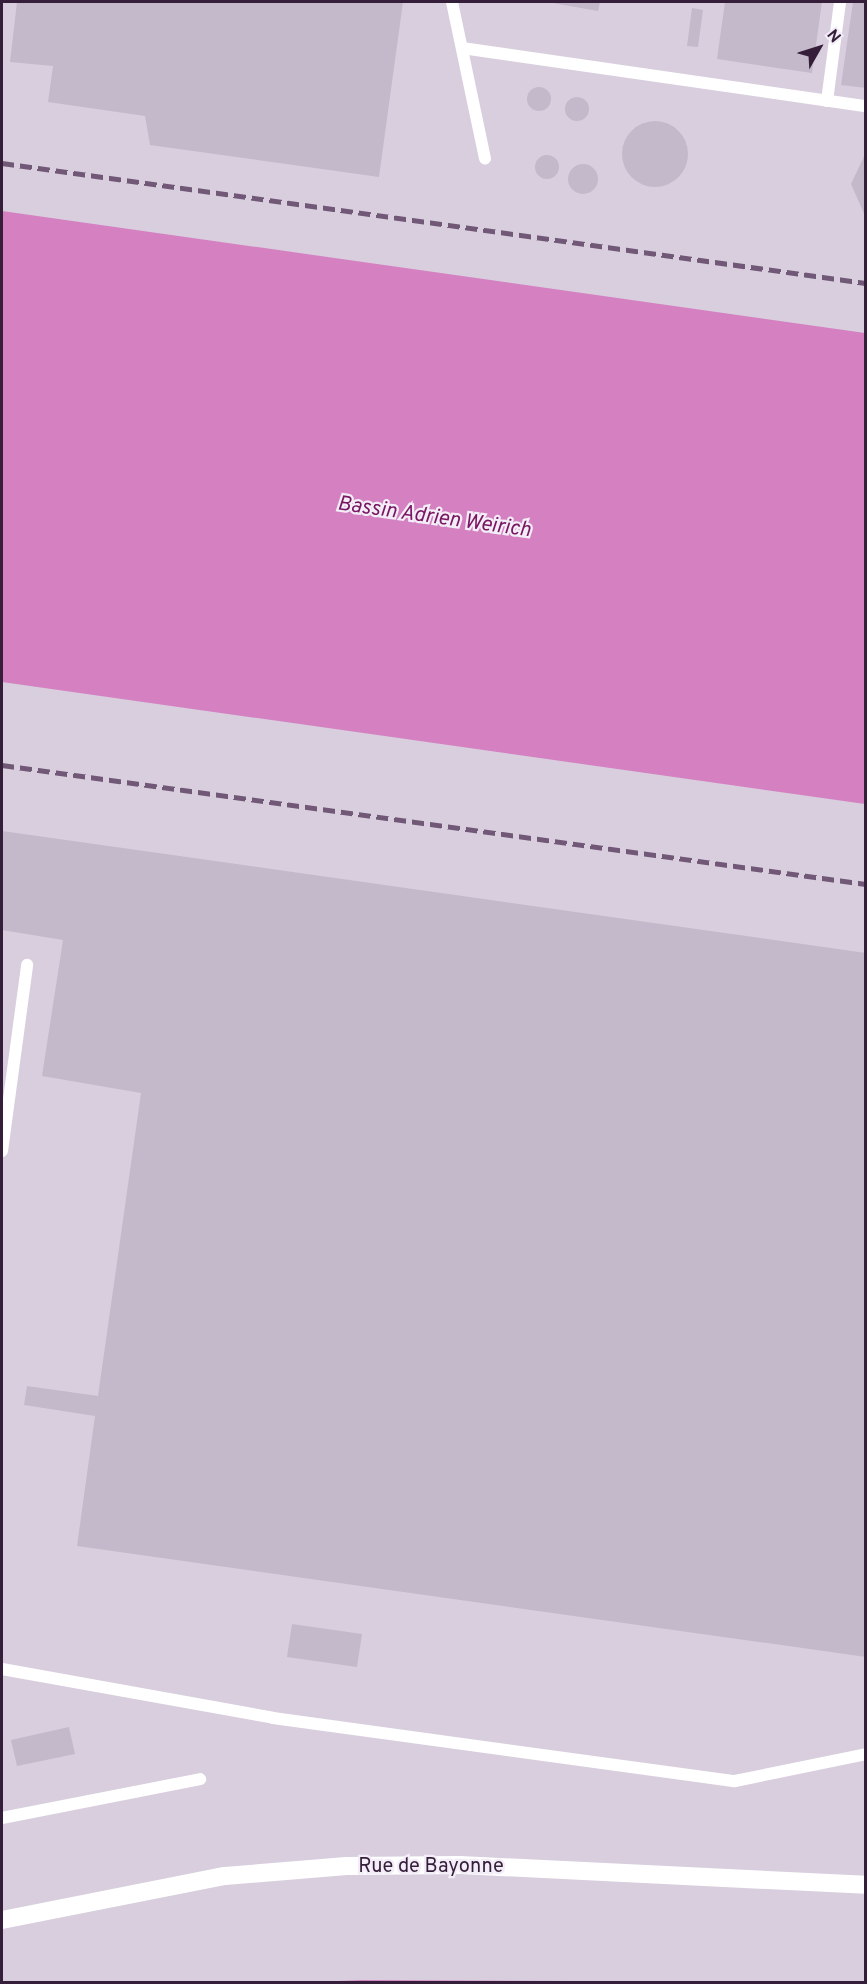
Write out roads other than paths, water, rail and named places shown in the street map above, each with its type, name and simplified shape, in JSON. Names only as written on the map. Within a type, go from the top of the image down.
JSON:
[{"type":"street","name":"Rue de Bayonne","points":[[2,1920],[225,1876],[347,1866],[460,1865],[866,1885]]},
{"type":"lane","points":[[452,2],[485,159]]},
{"type":"lane","points":[[827,101],[840,2]]},
{"type":"lane","points":[[462,48],[866,106]]},
{"type":"lane","points":[[2,1151],[27,965]]},
{"type":"lane","points":[[2,1669],[273,1718],[735,1781],[866,1754]]},
{"type":"lane","points":[[2,1818],[201,1779]]},
{"type":"water","name":"Bassin Adrien Weirich","points":[[2,211],[865,333],[865,804],[2,682]]},
{"type":"water","points":[[362,1980],[815,1982],[315,1982]]},
{"type":"railway","points":[[2,163],[866,283]]},
{"type":"railway","points":[[2,765],[866,884]]}]
